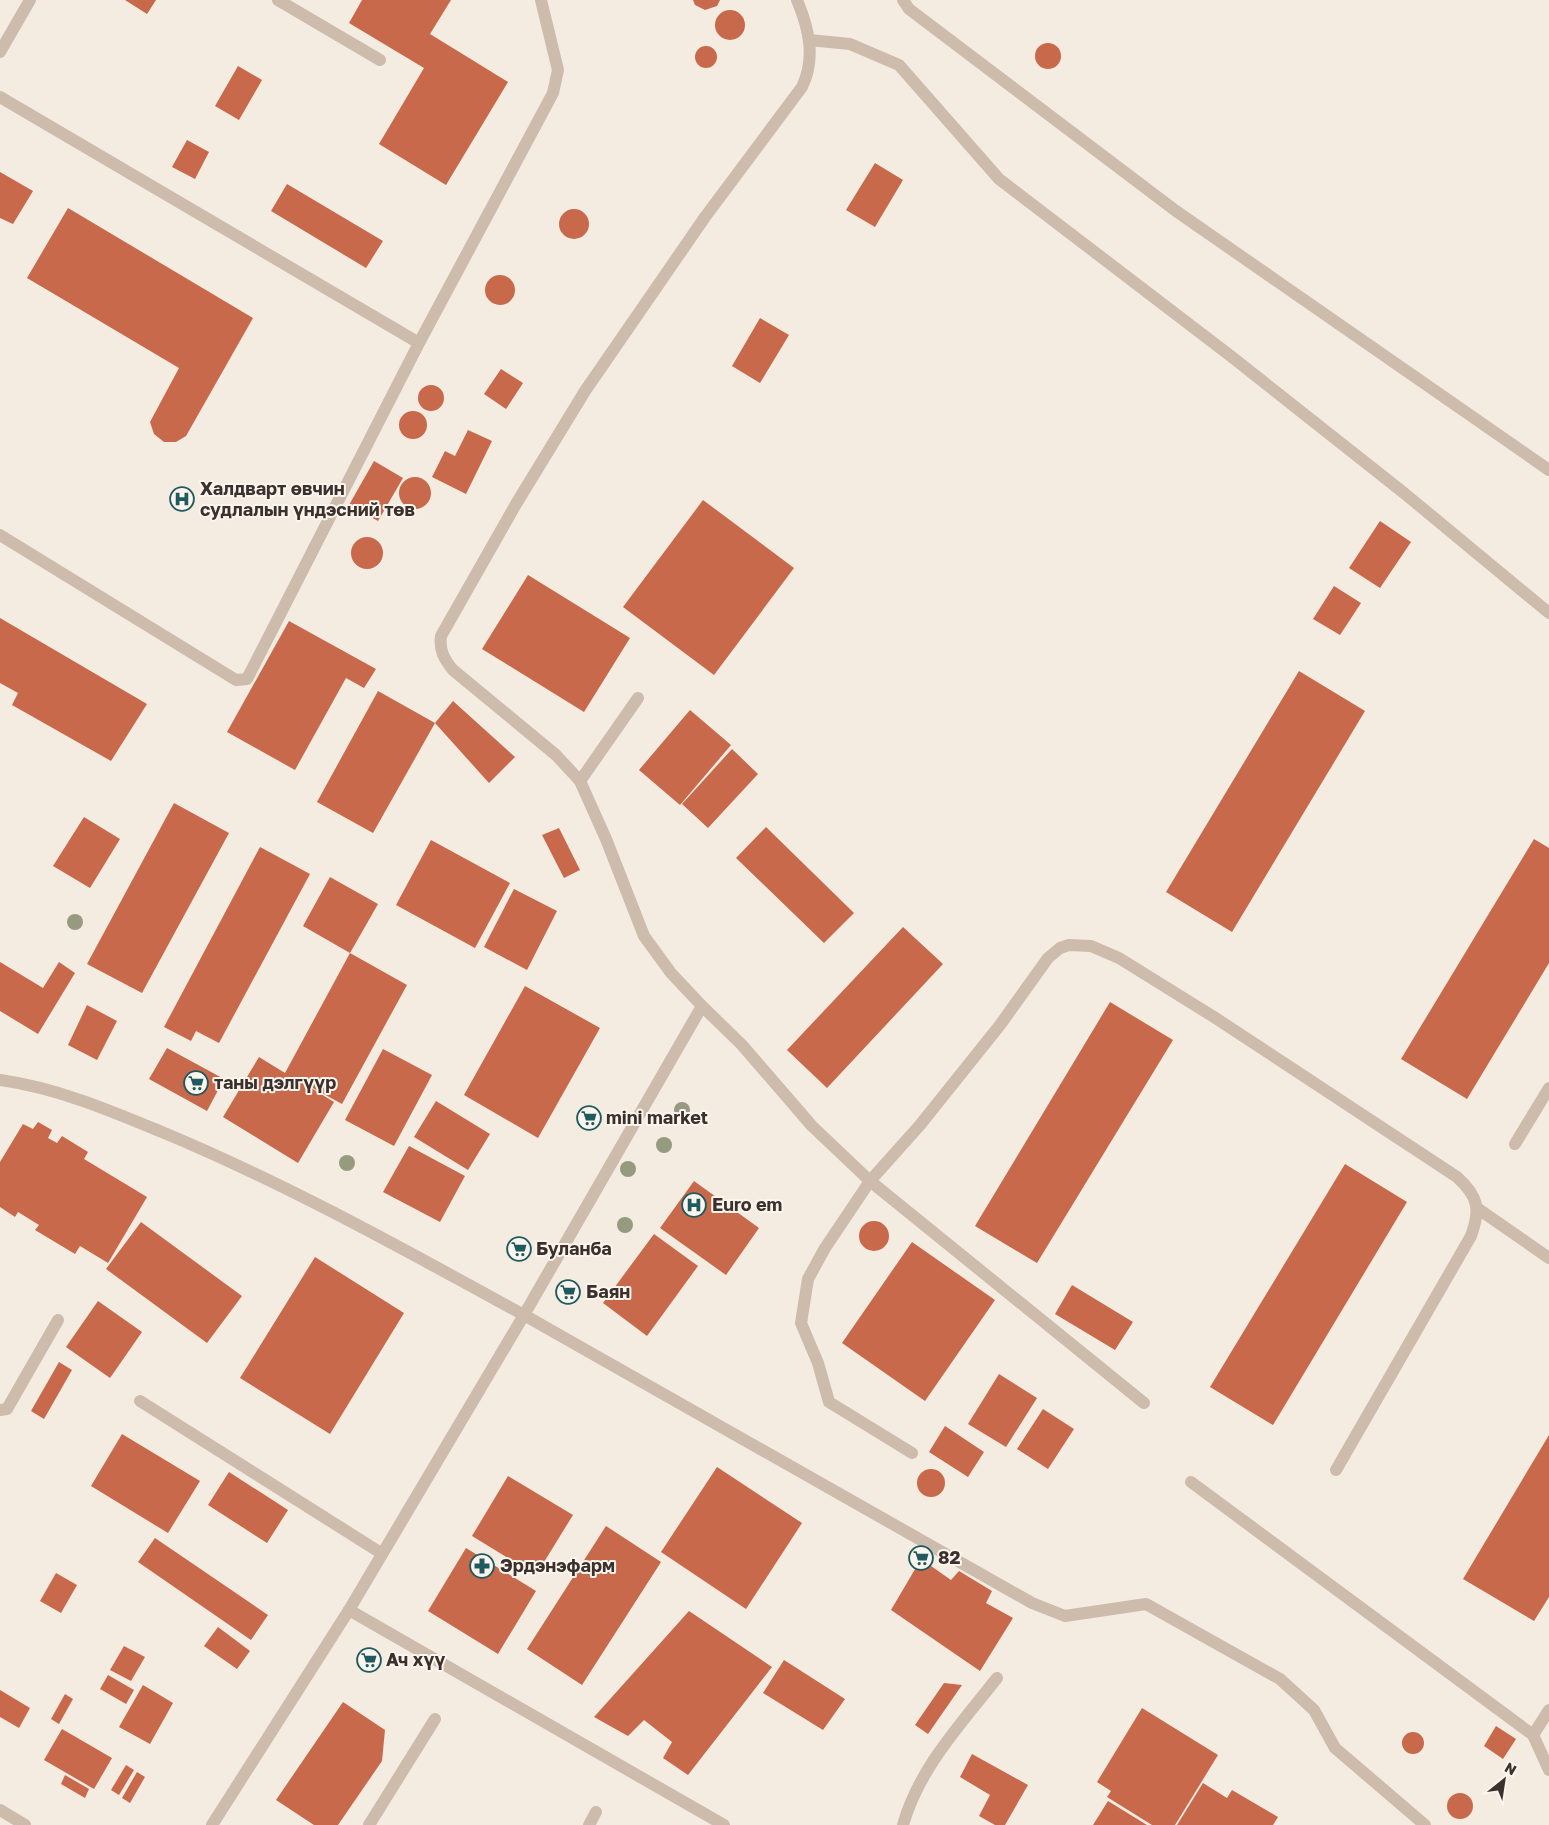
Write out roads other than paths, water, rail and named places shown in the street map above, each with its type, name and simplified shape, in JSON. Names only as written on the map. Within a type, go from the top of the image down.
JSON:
[{"type":"street","points":[[0,52],[30,0]]},
{"type":"street","points":[[278,0],[380,60]]},
{"type":"street","points":[[0,535],[236,680],[246,679],[254,668],[419,343],[553,92],[558,70],[541,0]]},
{"type":"street","points":[[797,0],[805,20],[811,58],[808,75],[802,87],[705,217],[585,391],[516,504],[441,636],[442,654],[453,670],[556,755],[580,781],[606,839],[644,936],[671,973],[742,1045],[812,1126],[870,1181],[1144,1403]]},
{"type":"street","points":[[903,0],[909,10],[1176,211],[1549,470]]},
{"type":"street","points":[[809,40],[850,44],[899,65],[999,179],[1232,357],[1549,613]]},
{"type":"street","points":[[0,97],[419,343]]},
{"type":"street","points":[[580,781],[638,698]]},
{"type":"street","points":[[912,1453],[829,1402],[818,1363],[801,1323],[808,1278],[825,1248],[870,1181],[932,1109],[1000,1025],[1048,958],[1060,948],[1078,944],[1091,946],[1118,958],[1214,1016],[1457,1177],[1471,1191],[1477,1208],[1471,1236],[1336,1470]]},
{"type":"street","points":[[212,1825],[349,1610],[381,1553],[524,1315],[702,1006]]},
{"type":"street","points":[[0,1080],[57,1091],[213,1153],[348,1220],[524,1315],[1032,1603],[1064,1616],[1146,1604],[1280,1679],[1314,1710],[1335,1748],[1425,1825]]},
{"type":"street","points":[[1515,1144],[1549,1088]]},
{"type":"street","points":[[1477,1208],[1549,1258]]},
{"type":"street","points":[[0,1410],[7,1409],[58,1320]]},
{"type":"street","points":[[140,1402],[381,1553]]},
{"type":"street","points":[[1190,1482],[1534,1735],[1549,1770]]},
{"type":"street","points":[[349,1610],[724,1825]]},
{"type":"street","points":[[903,1825],[907,1808],[925,1770],[997,1678]]},
{"type":"street","points":[[1534,1735],[1549,1710]]},
{"type":"street","points":[[369,1825],[435,1719]]},
{"type":"street","points":[[0,1810],[25,1825]]},
{"type":"street","points":[[589,1825],[596,1812]]},
{"type":"place","name":"Халдварт өвчин судлалын үндэсний төв","points":[[182,499]]},
{"type":"place","name":"таны дэлгүүр","points":[[196,1083]]},
{"type":"place","name":"mini market","points":[[589,1118]]},
{"type":"place","name":"Euro em","points":[[694,1205]]},
{"type":"place","name":"Буланба","points":[[519,1249]]},
{"type":"place","name":"Баян","points":[[568,1292]]},
{"type":"place","name":"82","points":[[921,1558]]},
{"type":"place","name":"Эрдэнэфарм","points":[[482,1566]]},
{"type":"place","name":"Ач хүү","points":[[369,1660]]}]
